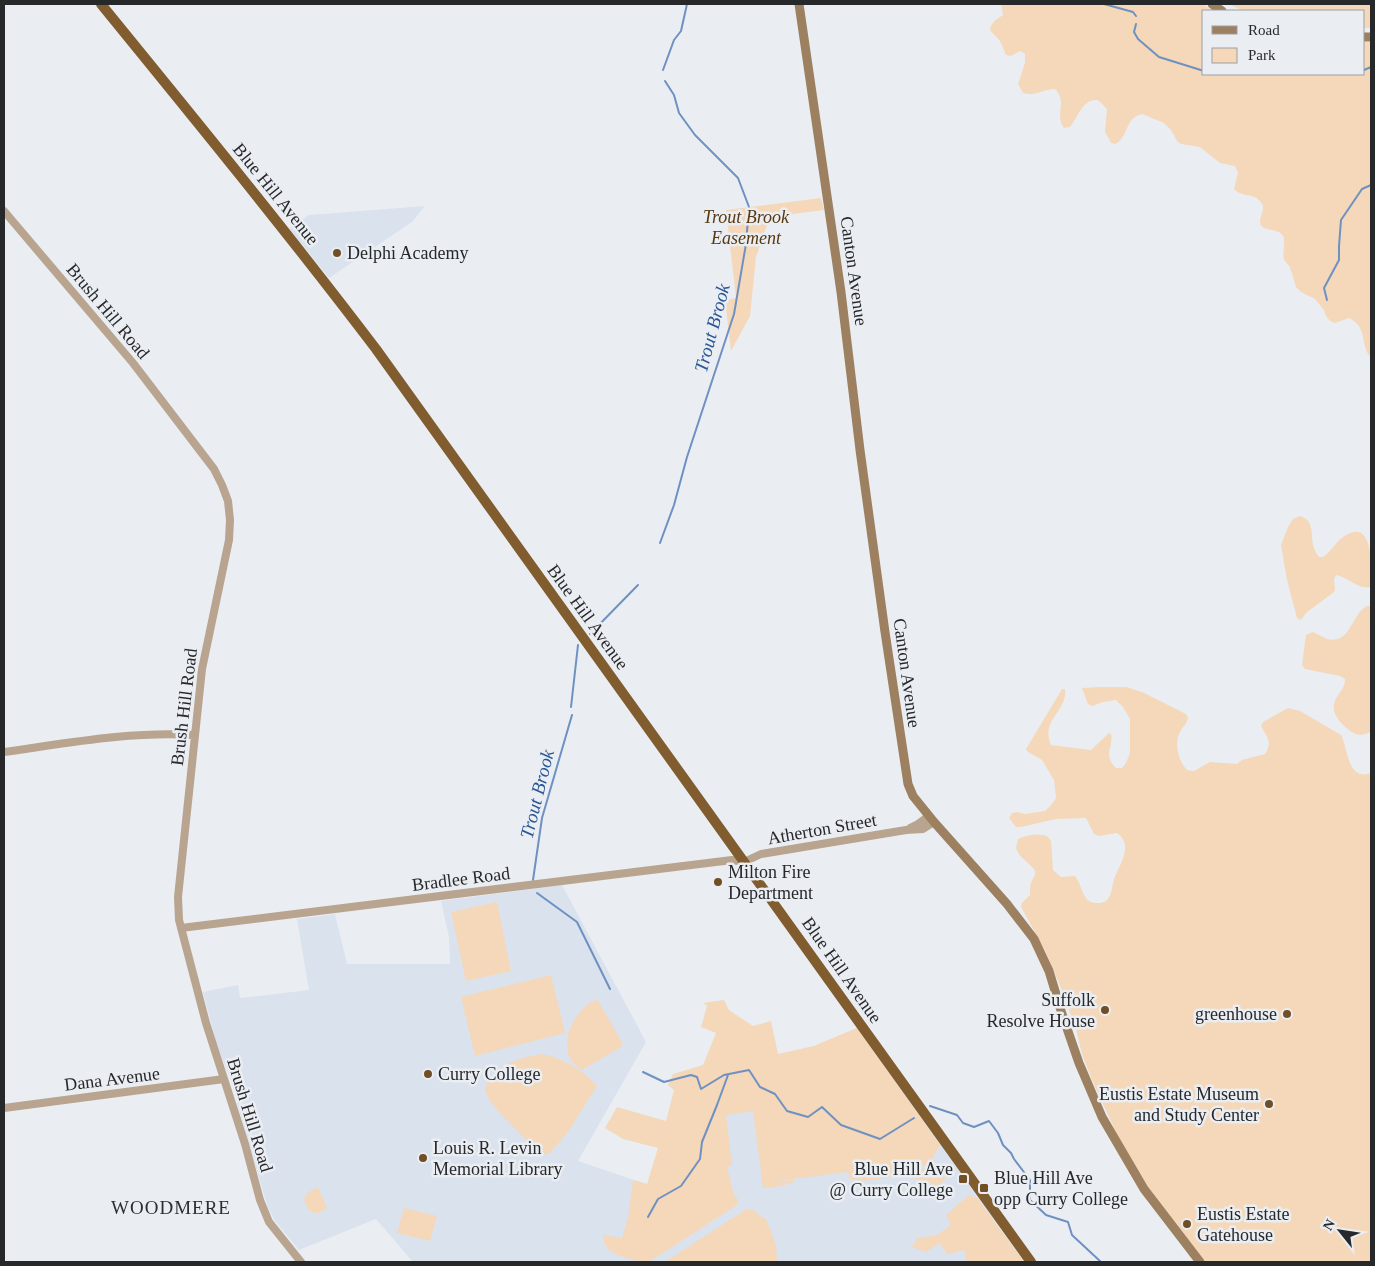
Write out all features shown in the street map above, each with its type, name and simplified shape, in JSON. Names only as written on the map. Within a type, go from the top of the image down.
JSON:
[{"type":"highway","name":"Blue Hill Avenue","points":[[101,4],[241,176],[350,315],[449,449],[1031,1262]]},
{"type":"main road","name":"Canton Avenue","points":[[800,4],[906,777],[911,792],[931,819],[1000,895],[1034,939],[1049,971],[1079,1063],[1105,1122],[1140,1183],[1200,1262]]},
{"type":"street","name":"Brush Hill Road","points":[[4,211],[133,362],[211,465],[224,490],[230,511],[229,540],[204,657],[178,898],[178,917],[206,1023],[245,1144],[262,1206],[272,1226],[301,1262]]},
{"type":"street","points":[[4,752],[126,735],[167,733],[195,735]]},
{"type":"street","name":"Atherton Street","points":[[744,862],[761,854],[906,830],[923,829],[931,819]]},
{"type":"street","name":"Bradlee Road","points":[[181,928],[722,861],[744,862]]},
{"type":"street","name":"Dana Avenue","points":[[4,1108],[224,1079]]},
{"type":"shaded area","name":"Delphi Academy","points":[[425,206],[412,222],[329,278],[289,228],[309,215]]},
{"type":"shaded area","name":"Curry College","points":[[562,885],[646,1042],[578,1161],[655,1187],[719,1086],[857,1028],[1024,1262],[413,1262],[376,1219],[299,1250],[275,1221],[268,1208],[237,1103],[239,1102],[216,1042],[203,992],[238,985],[240,998],[309,990],[297,919],[335,914],[347,964],[450,964],[449,937],[441,901]]},
{"type":"green space","points":[[1001,4],[1203,4],[1212,10],[1202,10],[1202,75],[1365,75],[1365,42],[1371,42],[1371,358],[1365,347],[1362,331],[1355,322],[1349,318],[1335,323],[1330,321],[1315,299],[1301,292],[1296,287],[1290,267],[1284,260],[1283,236],[1281,233],[1264,228],[1260,223],[1263,206],[1259,200],[1234,189],[1238,173],[1235,166],[1220,163],[1200,147],[1181,144],[1164,123],[1142,114],[1132,120],[1119,141],[1115,144],[1111,143],[1105,132],[1107,109],[1098,100],[1093,100],[1084,105],[1070,127],[1064,128],[1060,119],[1061,104],[1059,94],[1055,89],[1027,94],[1023,93],[1018,84],[1025,63],[1025,54],[1020,51],[1011,56],[1006,55],[1000,41],[990,30],[993,23],[1003,15]]},
{"type":"green space","points":[[1229,4],[1371,4],[1371,28],[1365,28],[1365,10],[1241,10]]},
{"type":"green space","name":"Trout Brook Easement","points":[[821,198],[824,210],[770,217],[756,257],[750,316],[731,351],[725,300],[736,298],[726,210]]},
{"type":"green space","points":[[1300,516],[1310,524],[1313,545],[1319,557],[1323,557],[1341,538],[1357,532],[1363,534],[1367,541],[1371,560],[1371,587],[1361,587],[1336,575],[1334,579],[1334,592],[1306,613],[1301,620],[1297,618],[1287,580],[1281,545],[1293,519]]},
{"type":"green space","points":[[1367,606],[1371,606],[1371,732],[1360,735],[1344,726],[1335,713],[1334,704],[1344,685],[1345,679],[1340,676],[1305,669],[1302,665],[1306,635],[1313,632],[1327,639],[1335,640],[1341,638],[1350,628],[1357,615]]},
{"type":"green space","points":[[1126,687],[1142,692],[1186,714],[1188,718],[1178,737],[1177,747],[1179,757],[1187,770],[1194,771],[1210,762],[1237,764],[1242,760],[1265,754],[1269,743],[1261,726],[1263,722],[1288,708],[1300,711],[1341,735],[1353,768],[1357,773],[1371,773],[1371,1262],[1204,1262],[1152,1194],[1120,1141],[1092,1080],[1082,1054],[1076,1029],[1045,950],[1021,907],[1022,903],[1030,895],[1035,873],[1033,867],[1021,856],[1016,848],[1018,839],[1036,835],[1047,836],[1051,841],[1053,870],[1061,877],[1075,876],[1088,900],[1093,903],[1099,903],[1106,901],[1110,896],[1114,879],[1124,855],[1125,843],[1117,833],[1099,836],[1094,834],[1086,818],[1056,819],[1016,827],[1009,818],[1012,813],[1017,812],[1025,814],[1045,811],[1056,798],[1054,780],[1042,760],[1026,749],[1062,689],[1065,689],[1063,704],[1051,722],[1049,729],[1051,745],[1091,750],[1109,733],[1112,739],[1109,755],[1112,763],[1116,768],[1122,768],[1126,763],[1130,753],[1130,719],[1123,707],[1116,700],[1092,706],[1088,704],[1082,688]]},
{"type":"green space","points":[[497,902],[511,971],[466,981],[451,912]]},
{"type":"green space","points":[[551,975],[565,1033],[475,1056],[461,997]]},
{"type":"green space","points":[[597,999],[622,1042],[621,1047],[582,1070],[573,1063],[568,1053],[569,1032],[580,1012]]},
{"type":"green space","points":[[724,1000],[729,1010],[753,1026],[771,1021],[778,1054],[814,1046],[857,1028],[940,1145],[931,1161],[920,1168],[946,1172],[945,1180],[938,1186],[903,1175],[864,1181],[850,1179],[848,1172],[769,1182],[794,1180],[794,1183],[763,1188],[753,1111],[726,1115],[732,1165],[727,1167],[734,1195],[738,1200],[737,1205],[652,1260],[630,1259],[609,1250],[603,1235],[622,1238],[628,1218],[633,1180],[647,1184],[658,1148],[623,1139],[605,1128],[617,1107],[666,1121],[674,1090],[668,1085],[673,1074],[703,1065],[716,1033],[701,1027],[707,1006],[703,1003]]},
{"type":"green space","points":[[542,1054],[557,1058],[572,1066],[597,1086],[568,1132],[549,1154],[545,1154],[527,1141],[498,1111],[488,1098],[485,1089],[494,1074],[508,1064],[516,1060]]},
{"type":"green space","points":[[318,1187],[327,1208],[316,1213],[307,1207],[304,1199],[307,1193]]},
{"type":"green space","points":[[969,1195],[977,1198],[1024,1262],[967,1262],[964,1250],[947,1254],[940,1243],[926,1252],[912,1247],[918,1238],[937,1235],[951,1225],[946,1215]]},
{"type":"green space","points":[[404,1208],[437,1216],[430,1241],[397,1233]]},
{"type":"green space","points":[[745,1210],[754,1210],[766,1219],[776,1245],[777,1262],[665,1262]]},
{"type":"waterway","name":"Trout Brook","points":[[663,70],[674,40],[681,31],[687,4]]},
{"type":"waterway","points":[[1104,4],[1133,12],[1136,16]]},
{"type":"waterway","points":[[1136,24],[1134,32],[1138,39],[1159,57],[1202,70]]},
{"type":"waterway","points":[[1365,70],[1371,67]]},
{"type":"waterway","name":"Trout Brook","points":[[660,543],[674,505],[687,457],[734,314],[746,244],[749,207],[738,178],[695,135],[679,113],[674,95],[665,81]]},
{"type":"waterway","points":[[1327,300],[1324,288],[1339,260],[1341,220],[1362,189],[1371,185]]},
{"type":"waterway","name":"Trout Brook","points":[[590,634],[638,585]]},
{"type":"waterway","name":"Trout Brook","points":[[571,707],[578,645]]},
{"type":"waterway","name":"Trout Brook","points":[[533,880],[542,818],[572,715]]},
{"type":"waterway","name":"Trout Brook","points":[[537,893],[577,922],[610,989]]},
{"type":"waterway","name":"Trout Brook","points":[[643,1072],[664,1082],[691,1075],[697,1077],[701,1089],[724,1075],[749,1070],[760,1087],[775,1094],[787,1111],[808,1117],[822,1107],[841,1125],[880,1139],[914,1118]]},
{"type":"waterway","points":[[648,1217],[658,1199],[681,1186],[700,1159],[702,1142],[728,1075]]},
{"type":"waterway","name":"Trout Brook","points":[[930,1106],[957,1115],[963,1123],[974,1127],[989,1121],[998,1133],[1003,1145],[1030,1180],[1030,1200],[1046,1215],[1068,1222],[1072,1235],[1101,1262]]},
{"type":"place","name":"Delphi Academy","points":[[337,253]]},
{"type":"place","name":"Milton Fire Department","points":[[718,882]]},
{"type":"place","name":"Suffolk Resolve House","points":[[1105,1010]]},
{"type":"place","name":"greenhouse","points":[[1287,1014]]},
{"type":"place","name":"Curry College","points":[[428,1074]]},
{"type":"place","name":"Eustis Estate Museum and Study Center","points":[[1269,1104]]},
{"type":"place","name":"Louis R. Levin Memorial Library","points":[[423,1158]]},
{"type":"place","name":"Blue Hill Ave @ Curry College","points":[[963,1179]]},
{"type":"place","name":"Blue Hill Ave opp Curry College","points":[[984,1188]]},
{"type":"place","name":"Eustis Estate Gatehouse","points":[[1187,1224]]},
{"type":"district","name":"WOODMERE","points":[[171,1207]]}]
